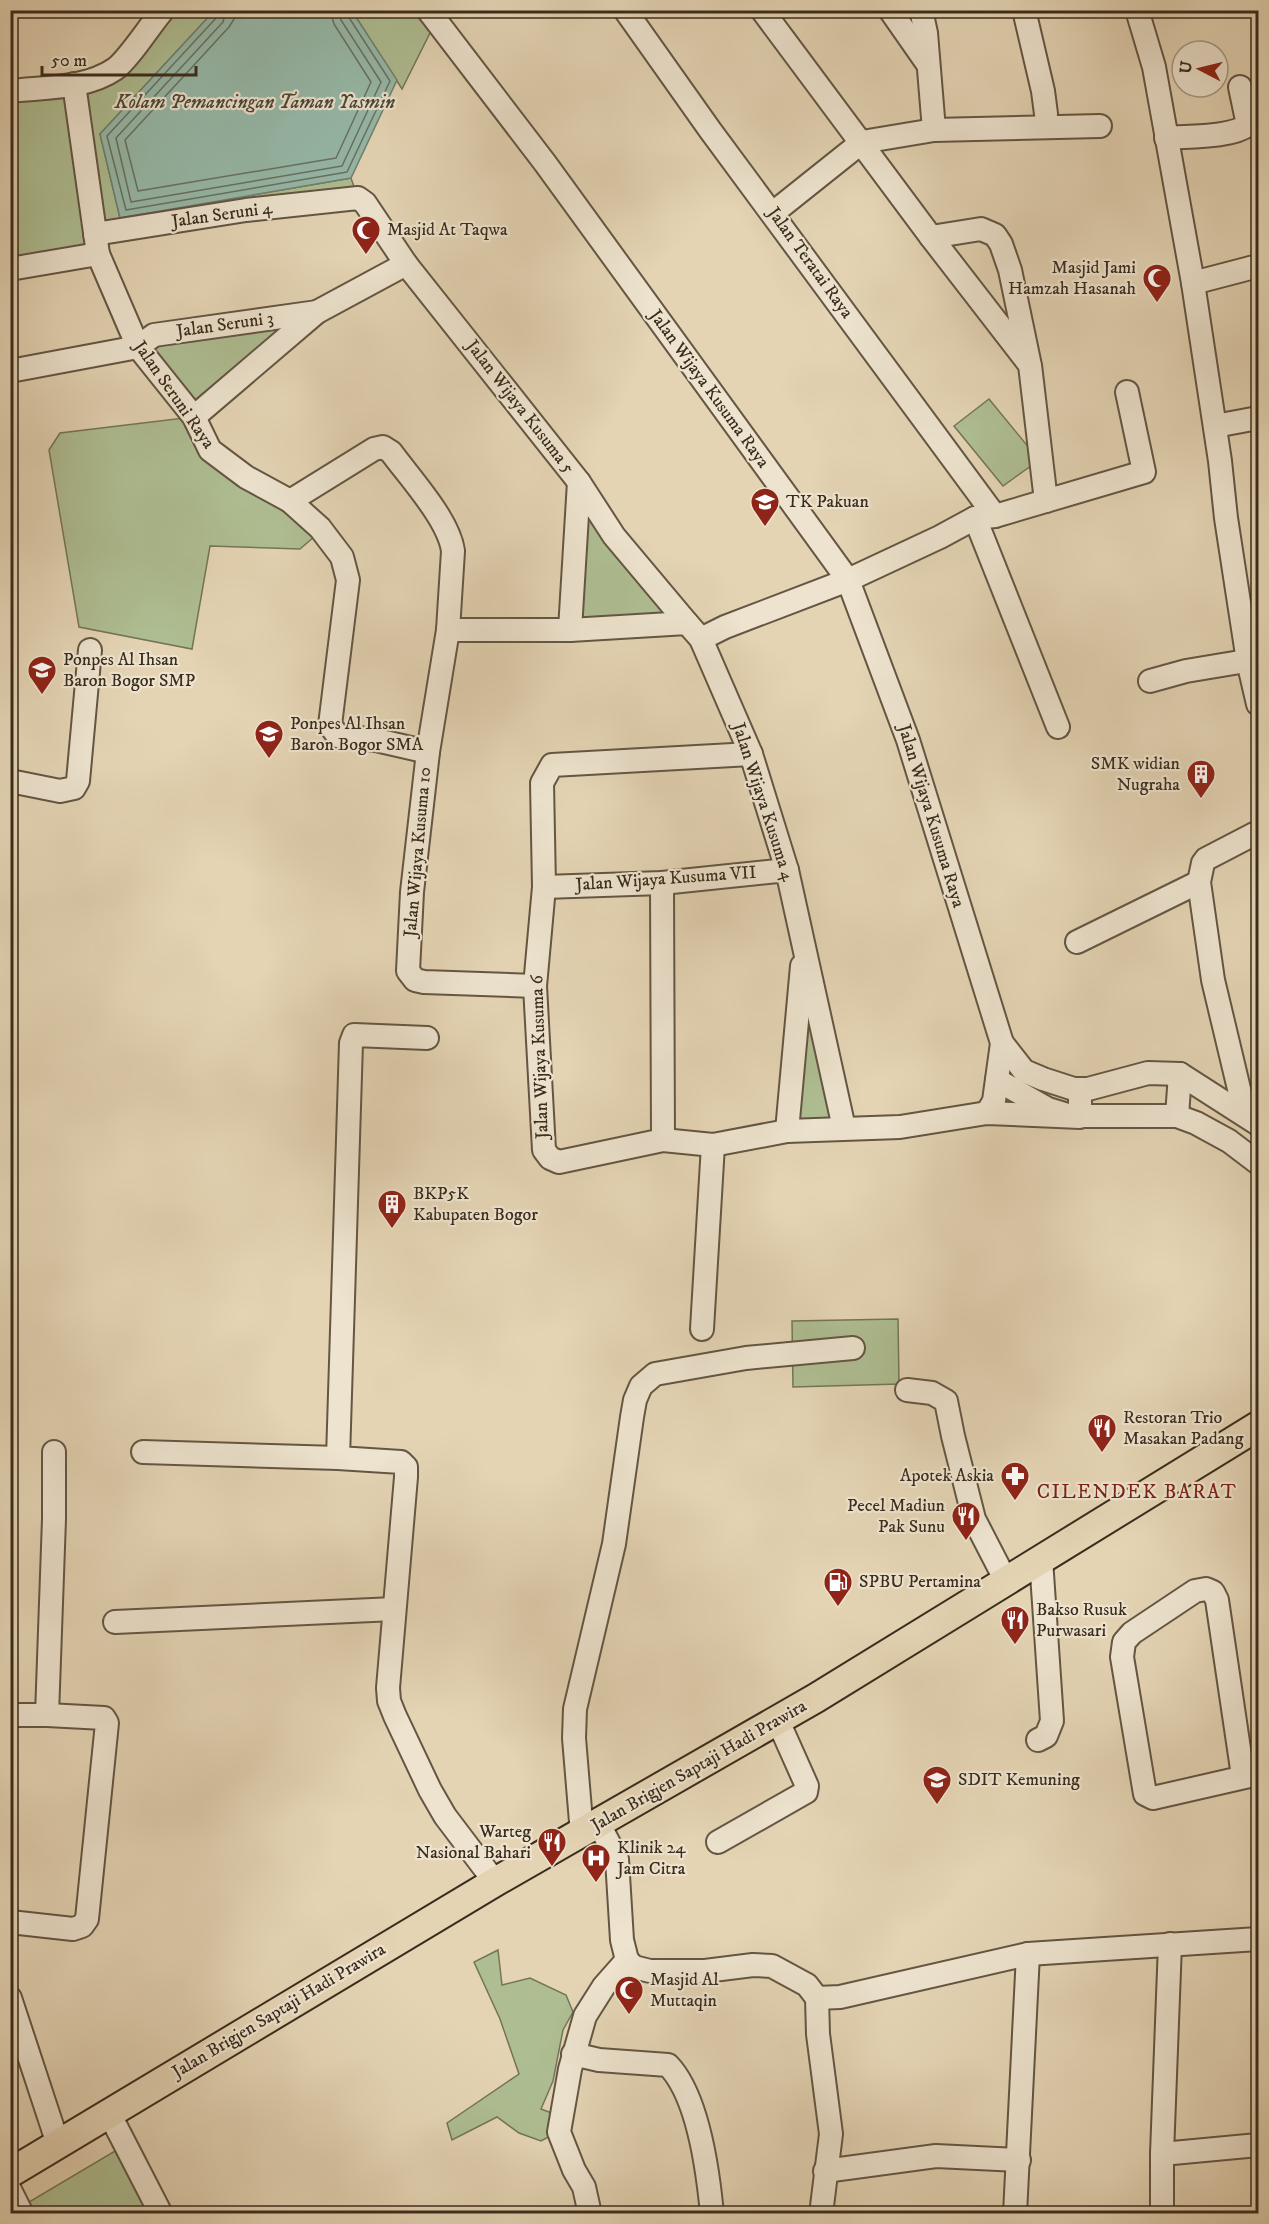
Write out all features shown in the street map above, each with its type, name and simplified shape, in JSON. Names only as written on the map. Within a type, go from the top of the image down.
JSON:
[{"type":"main road","name":"Jalan Brigjen Saptaji Hadi Prawira","points":[[10,2173],[495,1882],[778,1721],[1258,1426]]},
{"type":"street","points":[[10,91],[74,84],[95,79],[117,68],[163,10]]},
{"type":"street","name":"Jalan Teratai Raya","points":[[625,10],[773,213],[985,517],[1058,727]]},
{"type":"street","points":[[762,10],[931,237],[1030,365]]},
{"type":"street","points":[[890,10],[927,63]]},
{"type":"street","points":[[921,10],[926,33],[934,130]]},
{"type":"street","points":[[1024,10],[1043,91],[1046,114]]},
{"type":"street","points":[[1137,10],[1154,67],[1193,283],[1215,426],[1226,518],[1253,660],[1258,704]]},
{"type":"street","name":"Jalan Wijaya Kusuma Raya","points":[[429,11],[545,164],[848,580],[908,740],[1002,1043],[1024,1071],[1043,1079],[1088,1089],[1148,1073],[1180,1074],[1252,1119]]},
{"type":"street","name":"Jalan Seruni Raya","points":[[74,84],[97,244],[138,347],[194,417],[210,450],[246,477],[290,501],[320,528],[342,556],[348,580],[330,725],[333,732],[338,736],[376,740],[428,752]]},
{"type":"street","points":[[1166,138],[1241,130],[1248,124],[1240,87]]},
{"type":"street","points":[[773,213],[862,142],[934,130],[1100,126]]},
{"type":"street","name":"Jalan Wijaya Kusuma 5","points":[[350,199],[358,198],[366,203],[406,264],[579,482],[614,536],[694,631]]},
{"type":"street","name":"Jalan Seruni 4","points":[[10,269],[97,244],[246,210],[350,199]]},
{"type":"street","points":[[931,237],[981,229],[995,235],[1002,244],[1010,270],[1030,365],[1046,501]]},
{"type":"street","name":"Jalan Seruni 3","points":[[194,417],[317,312],[406,264]]},
{"type":"street","points":[[1193,283],[1258,266]]},
{"type":"street","name":"Jalan Seruni 3","points":[[10,371],[138,347],[154,335],[317,312]]},
{"type":"street","points":[[448,630],[694,631],[725,627],[848,580],[985,517],[1144,472],[1126,392]]},
{"type":"street","points":[[1215,426],[1258,418]]},
{"type":"street","name":"Jalan Wijaya Kusuma 10","points":[[290,501],[374,448],[383,447],[391,452],[444,523],[452,540],[448,630],[428,752],[412,892],[408,971],[415,980],[424,982],[535,986]]},
{"type":"street","points":[[570,630],[579,482]]},
{"type":"street","name":"Jalan Wijaya Kusuma 4","points":[[694,631],[751,754],[787,870],[844,1128]]},
{"type":"street","points":[[10,781],[60,792],[74,788],[78,781],[90,650]]},
{"type":"street","points":[[1150,681],[1186,671],[1253,660]]},
{"type":"street","name":"Jalan Wijaya Kusuma 6","points":[[751,754],[552,765],[542,783],[544,887],[535,986],[544,1150],[550,1158],[559,1162],[663,1140],[713,1145],[787,1131],[900,1127],[987,1113],[1080,1117]]},
{"type":"street","points":[[1252,1119],[1213,980],[1199,882],[1206,859],[1258,832]]},
{"type":"street","name":"Jalan Wijaya Kusuma VII","points":[[544,887],[662,883],[787,870]]},
{"type":"street","points":[[1077,942],[1199,882]]},
{"type":"street","points":[[662,883],[663,1140]]},
{"type":"street","name":"Jalan Wijaya Kusuma 4","points":[[787,1131],[804,942]]},
{"type":"street","points":[[338,1458],[351,1043],[354,1035],[427,1038]]},
{"type":"street","name":"Jalan Wijaya Kusuma Raya","points":[[987,1113],[994,1101],[1002,1043]]},
{"type":"street","points":[[1177,1116],[1180,1074]]},
{"type":"street","points":[[997,1080],[1048,1110],[1080,1117],[1177,1116],[1196,1123],[1228,1141],[1258,1163]]},
{"type":"street","points":[[1080,1089],[1080,1117]]},
{"type":"street","points":[[702,1329],[713,1145]]},
{"type":"street","points":[[821,2214],[831,2134],[818,2034],[817,1998],[807,1985],[772,1966],[753,1965],[705,1971],[650,1971],[634,1967],[627,1960],[622,1940],[617,1859],[591,1829],[574,1738],[575,1709],[614,1544],[632,1417],[635,1400],[641,1386],[655,1374],[746,1358],[853,1348]]},
{"type":"street","points":[[907,1390],[932,1393],[946,1401],[974,1519],[1006,1581]]},
{"type":"street","points":[[47,1714],[54,1452]]},
{"type":"street","points":[[143,1452],[338,1458],[401,1462],[406,1467],[388,1689],[389,1701],[445,1816],[495,1882]]},
{"type":"street","points":[[1038,1740],[1046,1736],[1052,1720],[1041,1559]]},
{"type":"street","points":[[1206,1589],[1213,1592],[1217,1600],[1251,1775],[1153,1798],[1145,1794],[1122,1657],[1124,1642],[1132,1633],[1195,1591],[1206,1589]]},
{"type":"street","points":[[115,1622],[394,1609]]},
{"type":"street","points":[[10,1715],[47,1714],[104,1718],[107,1723],[87,1919],[82,1926],[73,1929],[10,1922]]},
{"type":"street","points":[[718,1842],[806,1792],[807,1786],[778,1721]]},
{"type":"street","points":[[817,1998],[840,1997],[1028,1954],[1258,1939]]},
{"type":"street","points":[[1162,2214],[1170,1944]]},
{"type":"street","points":[[1015,2214],[1028,1954]]},
{"type":"street","points":[[590,2214],[584,2187],[574,2170],[560,2132],[573,2054],[585,2016],[603,1986],[627,1960]]},
{"type":"street","points":[[10,1998],[58,2144]]},
{"type":"street","points":[[573,2054],[598,2060],[668,2065],[676,2073],[688,2097],[699,2134],[709,2183],[712,2214]]},
{"type":"street","points":[[109,2113],[161,2214]]},
{"type":"street","points":[[1162,2154],[1258,2145]]},
{"type":"street","points":[[825,2171],[936,2156],[1018,2160]]},
{"type":"street","points":[[10,2190],[22,2214]]},
{"type":"shaded area","points":[[163,11],[214,11],[100,134],[120,218],[351,178],[358,198],[96,233],[98,254],[11,269],[11,91],[95,79]]},
{"type":"shaded area","points":[[352,11],[428,11],[436,21],[402,89]]},
{"type":"shaded area","points":[[317,312],[194,418],[210,450],[322,530],[300,549],[210,546],[192,649],[79,627],[49,450],[60,433],[193,417],[138,347]]},
{"type":"shaded area","points":[[989,399],[1039,460],[1003,486],[954,426]]},
{"type":"shaded area","points":[[579,482],[687,623],[570,630]]},
{"type":"shaded area","points":[[804,942],[844,1128],[787,1131]]},
{"type":"shaded area","points":[[898,1319],[899,1384],[793,1387],[792,1321]]},
{"type":"shaded area","points":[[498,1950],[502,1985],[530,1978],[566,1995],[573,2012],[563,2030],[553,2081],[541,2109],[557,2115],[554,2134],[541,2141],[519,2133],[497,2117],[452,2140],[447,2123],[519,2074],[500,2019],[474,1962]]},
{"type":"shaded area","points":[[120,2148],[153,2213],[34,2213],[29,2202]]},
{"type":"water","name":"Kolam Pemancingan Taman Yasmin","points":[[214,11],[352,11],[397,80],[351,178],[120,218],[100,134]]},
{"type":"place","name":"Masjid At Taqwa","points":[[366,256]]},
{"type":"place","name":"Masjid Jami Hamzah Hasanah","points":[[1157,304]]},
{"type":"place","name":"TK Pakuan","points":[[765,528]]},
{"type":"place","name":"Ponpes Al Ihsan Baron Bogor SMP","points":[[42,696]]},
{"type":"place","name":"Ponpes Al Ihsan Baron Bogor SMA","points":[[269,760]]},
{"type":"place","name":"SMK widian Nugraha","points":[[1201,800]]},
{"type":"place","name":"BKP5K Kabupaten Bogor","points":[[392,1230]]},
{"type":"place","name":"Restoran Trio Masakan Padang","points":[[1102,1454]]},
{"type":"place","name":"Apotek Askia","points":[[1015,1502]]},
{"type":"place","name":"Pecel Madiun Pak Sunu","points":[[966,1542]]},
{"type":"place","name":"SPBU Pertamina","points":[[838,1608]]},
{"type":"place","name":"Bakso Rusuk Purwasari","points":[[1015,1646]]},
{"type":"place","name":"SDIT Kemuning","points":[[937,1806]]},
{"type":"place","name":"Warteg Nasional Bahari","points":[[552,1868]]},
{"type":"place","name":"Klinik 24 Jam Citra","points":[[596,1884]]},
{"type":"place","name":"Masjid Al Muttaqin","points":[[629,2016]]},
{"type":"district","name":"CILENDEK BARAT","points":[[1137,1492]]}]
